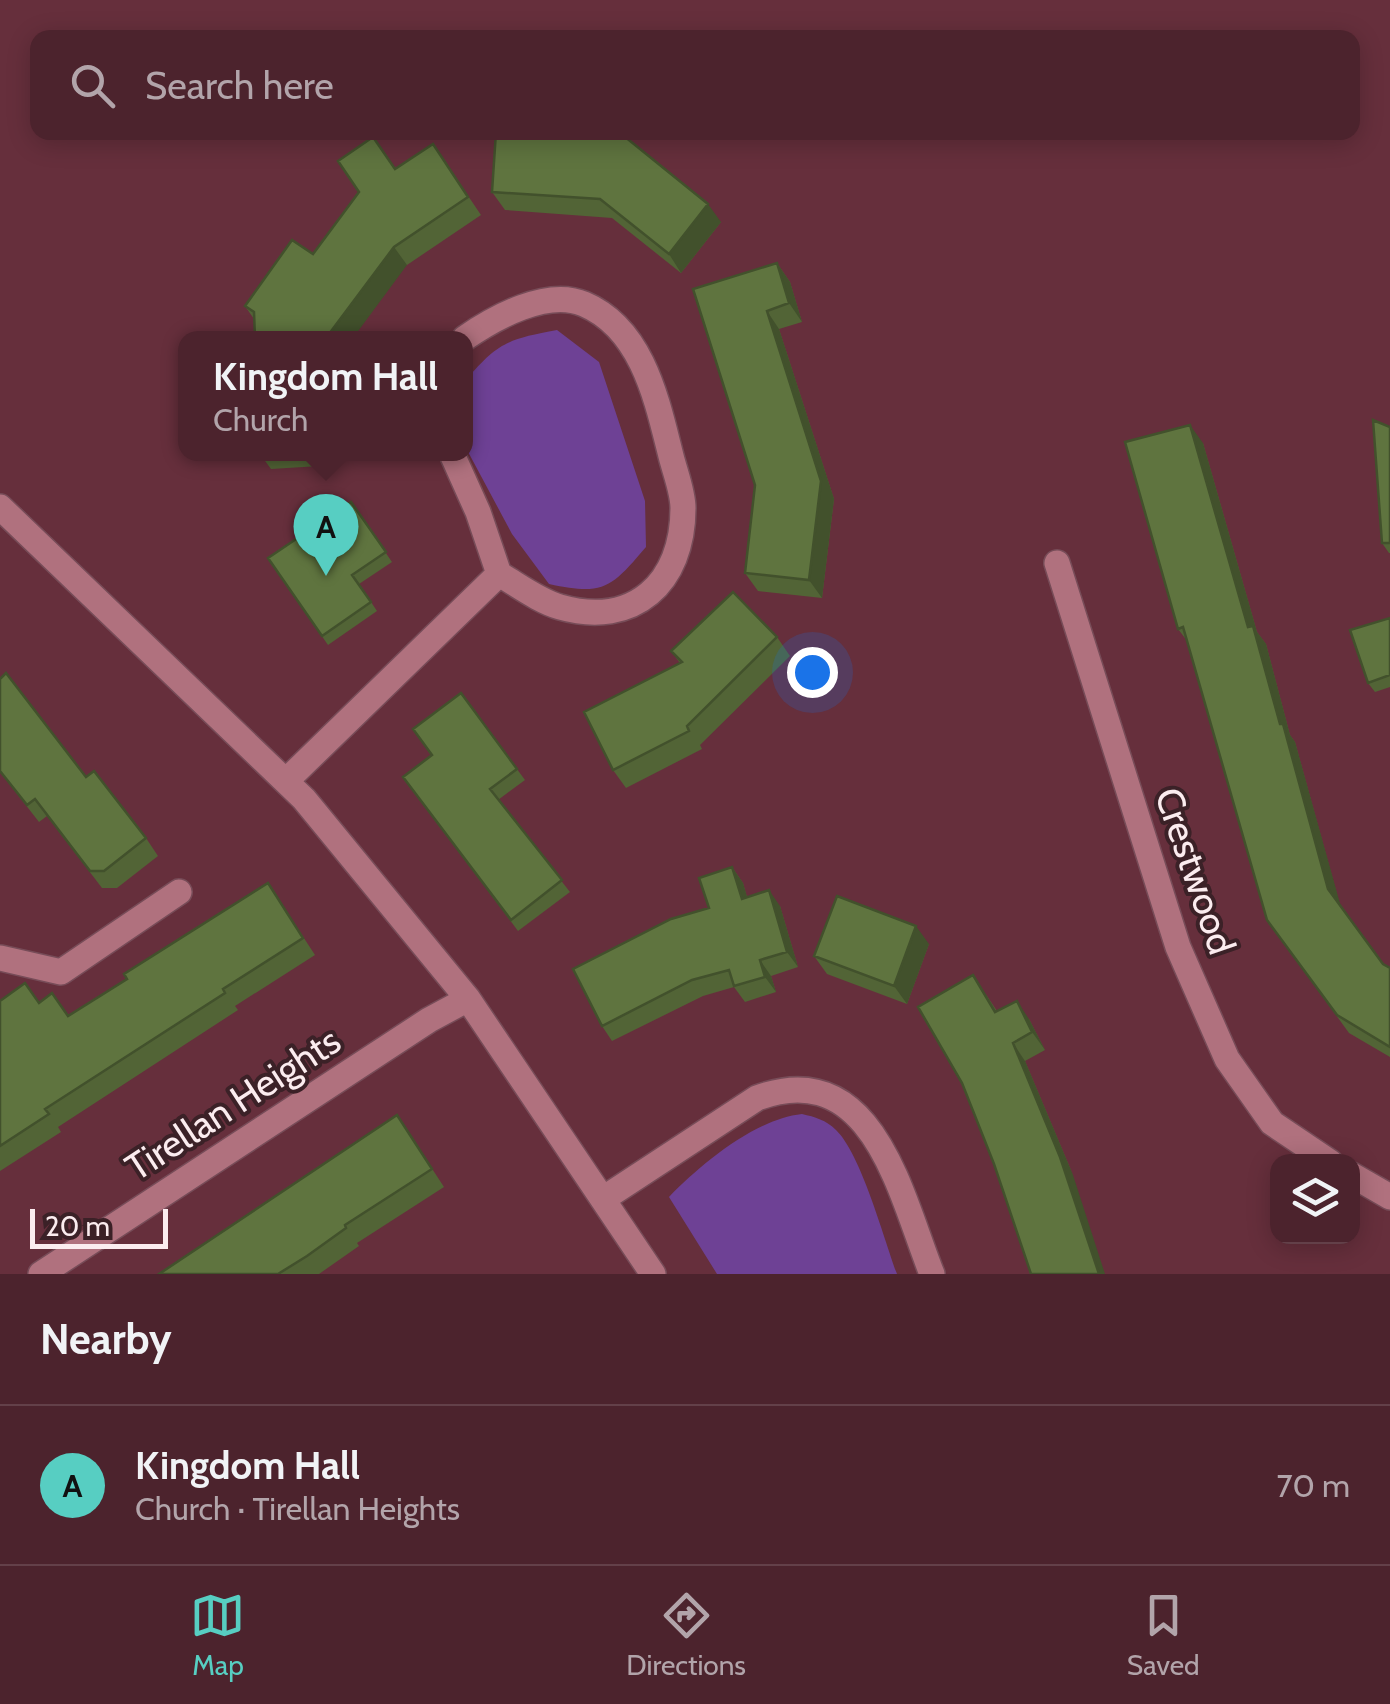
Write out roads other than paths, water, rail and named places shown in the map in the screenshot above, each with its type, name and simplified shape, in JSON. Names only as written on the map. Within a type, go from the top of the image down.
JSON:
[{"type":"street","points":[[455,461],[500,574],[556,606],[583,612],[626,609],[658,589],[678,548],[683,506],[654,387],[619,326],[582,302],[548,301],[510,310],[473,333]]},
{"type":"street","points":[[0,507],[286,780],[468,1000],[653,1274]]},
{"type":"street","name":"Crestwood","points":[[1057,562],[1178,947],[1227,1059],[1272,1123],[1318,1154]]},
{"type":"street","points":[[286,780],[500,574]]},
{"type":"street","points":[[0,958],[62,972],[179,892]]},
{"type":"street","name":"Tirellan Heights","points":[[41,1274],[429,1020],[468,1000]]},
{"type":"street","points":[[603,1199],[756,1098],[772,1092],[814,1090],[836,1098],[860,1116],[878,1138],[932,1274]]},
{"type":"street","points":[[1360,1180],[1390,1197]]},
{"type":"place","name":"Kingdom Hall","points":[[326,576]]}]
